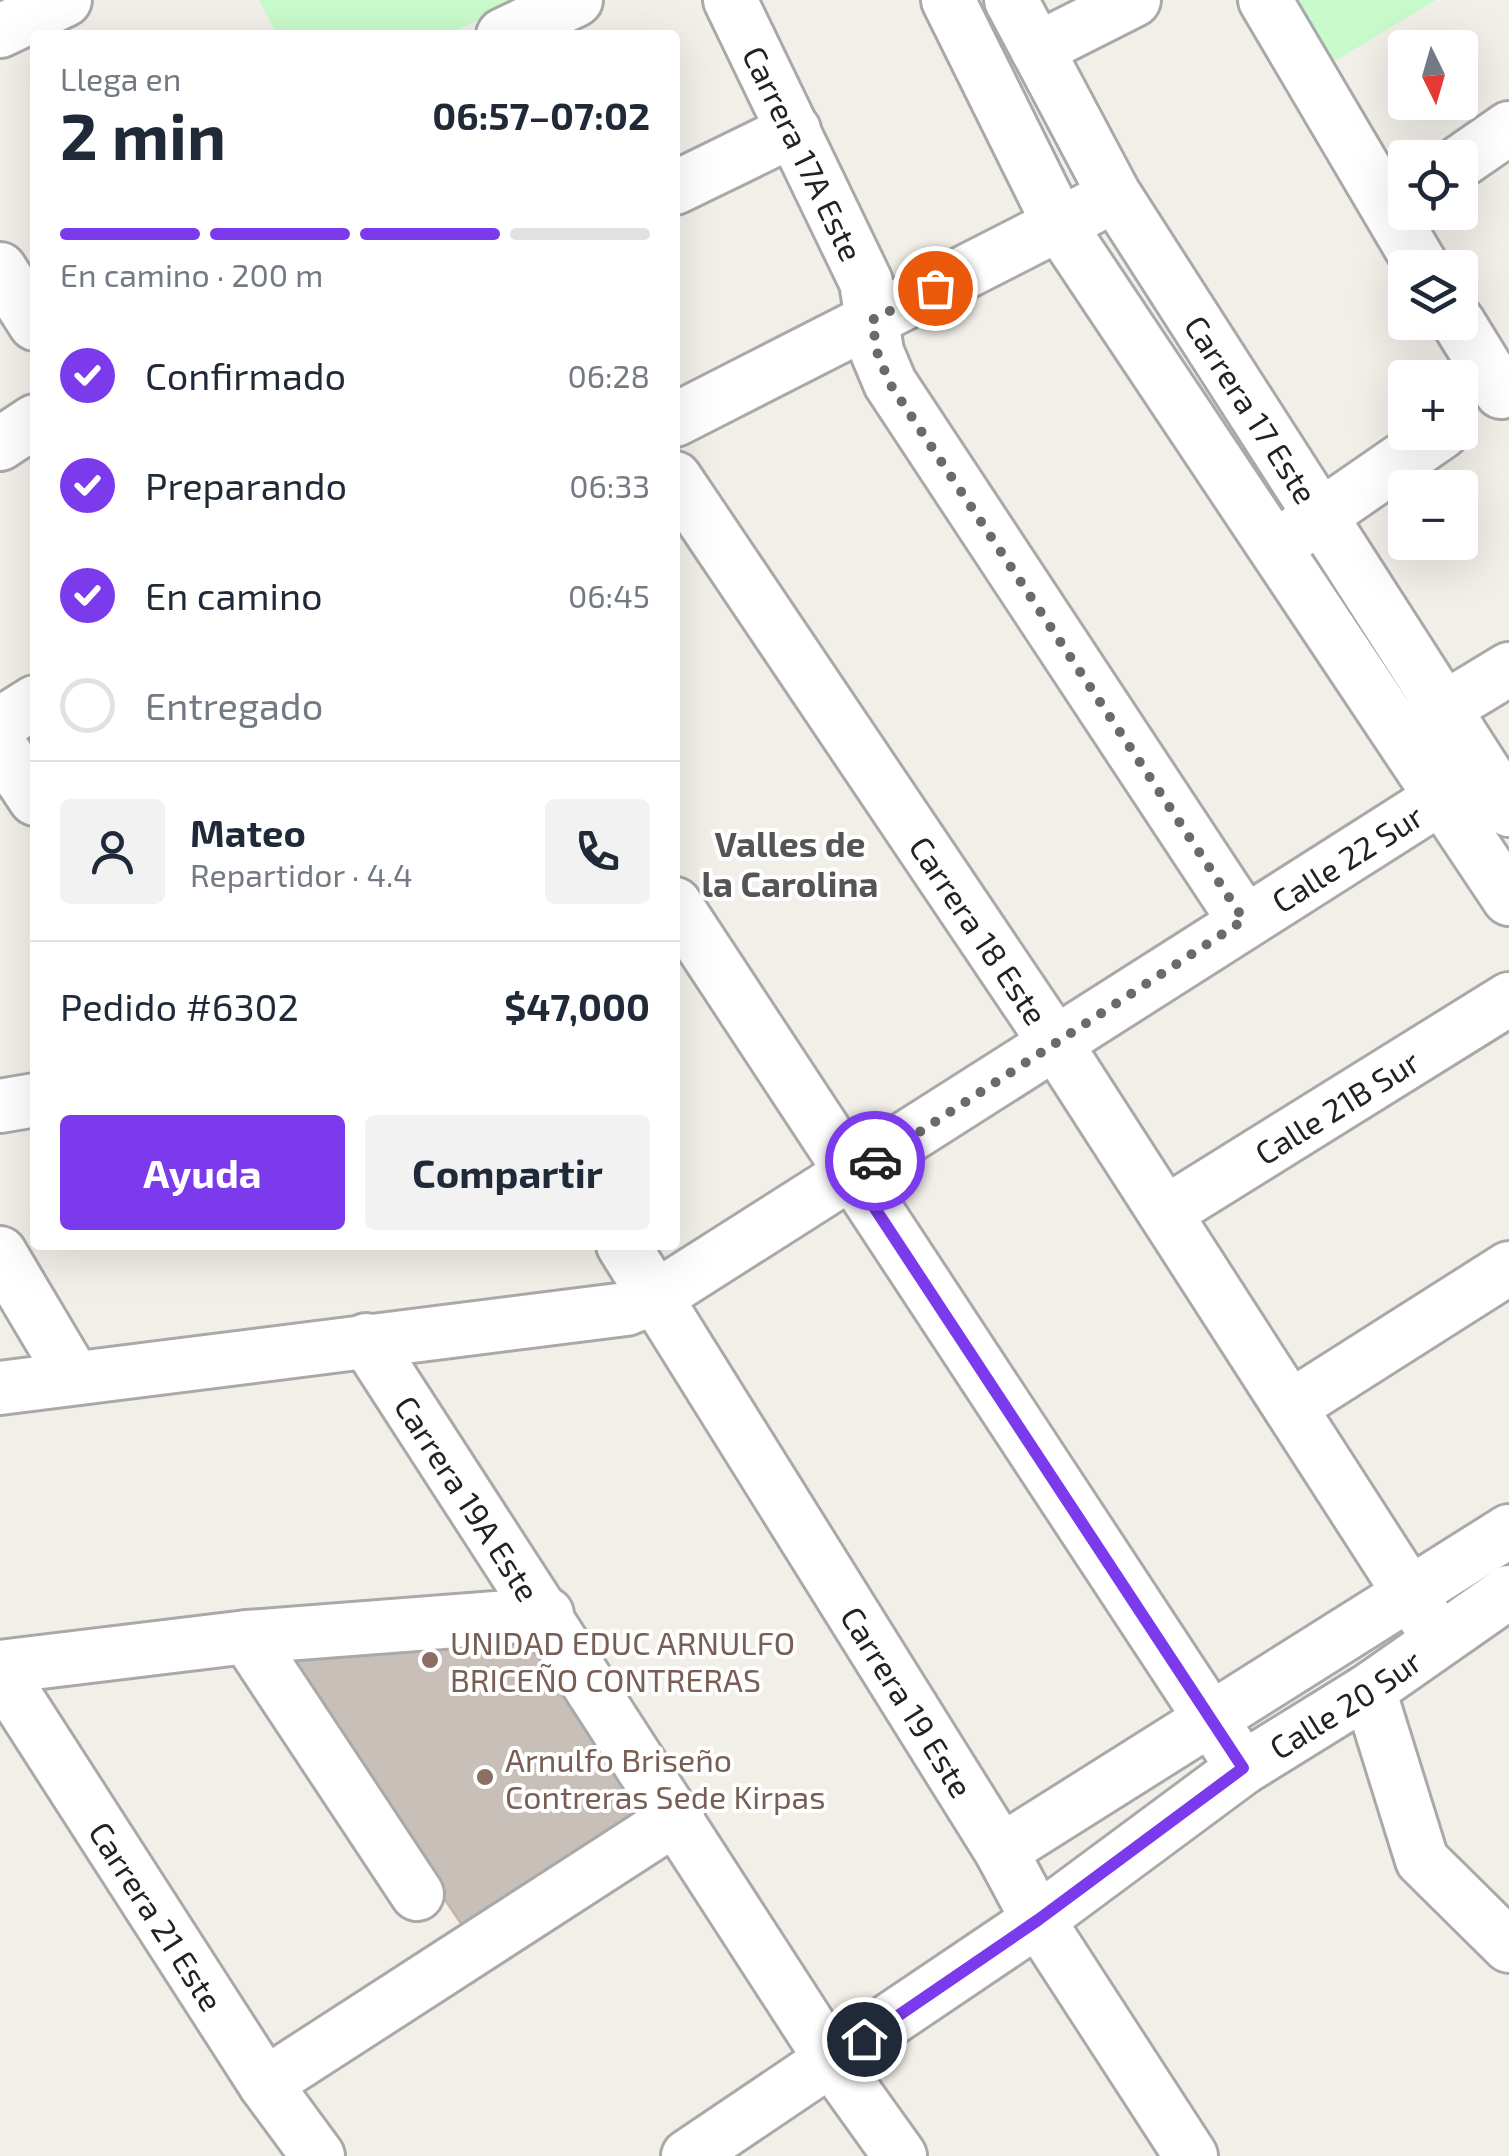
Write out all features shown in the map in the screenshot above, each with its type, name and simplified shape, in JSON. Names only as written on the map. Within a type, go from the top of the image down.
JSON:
[{"type":"street","points":[[0,32],[65,0]]},
{"type":"street","points":[[513,30],[576,0]]},
{"type":"street","name":"Carrera 17A Este","points":[[730,0],[866,282],[877,352],[890,384],[1244,920]]},
{"type":"street","name":"Carrera 17 Este","points":[[948,0],[1060,226],[1274,546],[1477,792],[1509,899]]},
{"type":"street","name":"Carrera 17 Este","points":[[1011,0],[1114,194],[1321,516],[1421,722]]},
{"type":"street","points":[[1037,49],[1134,0]]},
{"type":"street","points":[[1265,0],[1388,192]]},
{"type":"street","points":[[1478,150],[1509,128]]},
{"type":"street","points":[[680,186],[794,130]]},
{"type":"street","points":[[680,417],[1060,226],[1114,194]]},
{"type":"street","points":[[14,271],[30,311]]},
{"type":"street","points":[[1465,340],[1490,400]]},
{"type":"street","points":[[0,444],[30,424]]},
{"type":"street","points":[[1274,546],[1416,450]]},
{"type":"street","name":"Carrera 18 Este","points":[[680,485],[1056,1044],[1425,1618]]},
{"type":"street","points":[[1421,722],[1509,668]]},
{"type":"street","points":[[0,724],[30,705]]},
{"type":"street","points":[[0,746],[30,792]]},
{"type":"street","name":"Calle 22 Sur","points":[[0,1388],[626,1309],[656,1297],[853,1175],[1244,920],[1477,792]]},
{"type":"street","points":[[680,912],[1243,1768]]},
{"type":"street","name":"Calle 21B Sur","points":[[1165,1213],[1509,998]]},
{"type":"street","points":[[0,1106],[30,1101]]},
{"type":"street","name":"Carrera 19 Este","points":[[627,1250],[1001,1851],[1038,1920],[1191,2156]]},
{"type":"street","points":[[0,1253],[72,1376]]},
{"type":"street","points":[[1290,1406],[1509,1268]]},
{"type":"street","name":"Carrera 19A Este","points":[[366,1340],[547,1614],[832,2061],[900,2156]]},
{"type":"street","points":[[1001,1851],[1211,1719],[1425,1618],[1509,1531]]},
{"type":"street","name":"Calle 20 Sur","points":[[688,2156],[1038,1920],[1243,1768],[1369,1690],[1425,1618],[1509,1592]]},
{"type":"street","points":[[0,1670],[246,1637],[547,1614]]},
{"type":"street","points":[[246,1637],[417,1894]]},
{"type":"street","name":"Carrera 21 Este","points":[[0,1670],[266,2084],[318,2156]]},
{"type":"street","points":[[1369,1690],[1422,1860],[1509,1946]]},
{"type":"street","points":[[266,2084],[678,1817]]},
{"type":"green space","points":[[259,0],[520,0],[457,30],[274,30]]},
{"type":"green space","points":[[1290,0],[1436,0],[1325,67]]},
{"type":"building","points":[[537,1628],[654,1800],[462,1925],[278,1649]]},
{"type":"way so far","points":[[875,1161],[1244,920],[890,384],[877,352],[872,320],[935,288]]},
{"type":"place","name":"UNIDAD EDUC ARNULFO BRICEÑO CONTRERAS","points":[[430,1660]]},
{"type":"place","name":"Arnulfo Briseño Contreras Sede Kirpas","points":[[485,1777]]},
{"type":"district","name":"Valles de la Carolina","points":[[790,863]]},
{"type":"route","points":[[864,2039],[1038,1920],[1243,1768],[853,1175],[875,1161]]}]
